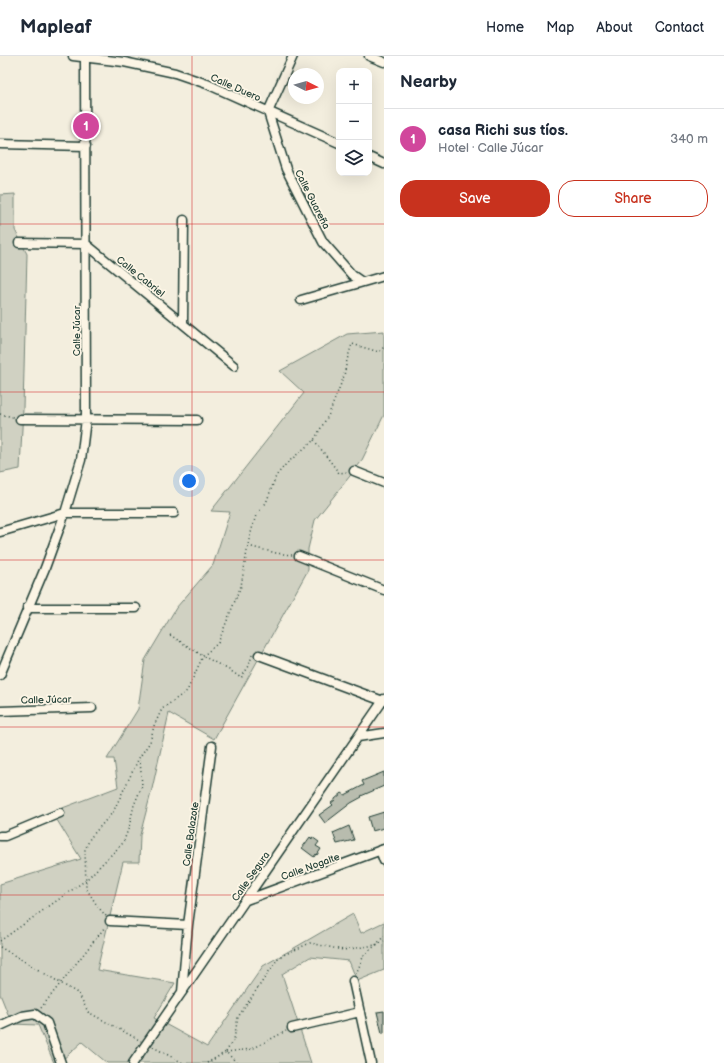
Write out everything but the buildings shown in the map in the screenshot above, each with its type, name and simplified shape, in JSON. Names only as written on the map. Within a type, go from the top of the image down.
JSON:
[{"type":"street","name":"Calle Duero","points":[[73,56],[85,56],[124,62],[175,73],[207,84],[336,142]]},
{"type":"street","name":"Calle Júcar","points":[[0,675],[45,568],[65,513],[81,460],[86,419],[85,56]]},
{"type":"street","points":[[268,112],[293,56]]},
{"type":"street","points":[[369,56],[384,62]]},
{"type":"street","name":"Calle Guareña","points":[[268,112],[286,169],[323,242],[352,275],[362,282]]},
{"type":"street","points":[[0,144],[86,146]]},
{"type":"street","points":[[372,158],[384,164]]},
{"type":"street","points":[[183,323],[184,220]]},
{"type":"street","points":[[19,243],[86,244]]},
{"type":"street","name":"Calle Cabriel","points":[[86,244],[234,366]]},
{"type":"street","points":[[301,300],[384,276]]},
{"type":"street","points":[[20,419],[196,420]]},
{"type":"street","points":[[354,471],[384,483]]},
{"type":"street","points":[[0,532],[65,513],[174,513]]},
{"type":"street","points":[[299,556],[384,590]]},
{"type":"street","points":[[28,608],[136,608]]},
{"type":"street","name":"Calle Segura","points":[[134,1063],[384,700],[259,654]]},
{"type":"street","name":"Calle Júcar","points":[[0,710],[92,708]]},
{"type":"street","points":[[358,737],[384,733]]},
{"type":"street","name":"Calle Balazote","points":[[182,992],[188,926],[212,746]]},
{"type":"street","points":[[0,836],[5,836],[60,813]]},
{"type":"street","name":"Calle Nogalte","points":[[246,900],[382,849],[384,861]]},
{"type":"street","points":[[110,921],[188,926]]},
{"type":"street","points":[[353,981],[370,1063]]},
{"type":"street","points":[[292,1028],[360,1012]]},
{"type":"street","points":[[0,1026],[22,1016],[35,1014],[46,1023],[61,1063]]},
{"type":"path","points":[[35,1014],[46,1003],[110,921],[98,907],[86,888],[85,850],[90,838],[113,812],[139,758],[150,742],[154,726],[162,709],[187,692],[203,656],[218,643],[241,586],[248,546],[256,515],[266,503],[276,476],[286,464],[314,440],[329,414],[338,392],[352,344],[379,352],[384,347]]},
{"type":"path","points":[[0,414],[20,419]]},
{"type":"path","points":[[314,440],[339,473],[354,471]]},
{"type":"path","points":[[248,546],[276,553],[299,556]]},
{"type":"path","points":[[170,635],[241,678],[249,666],[253,650],[259,654]]},
{"type":"path","points":[[0,941],[86,880],[123,843],[129,827],[134,805],[142,786],[139,758]]},
{"type":"path","points":[[353,981],[364,955],[384,936]]},
{"type":"path","points":[[226,1052],[234,1039],[238,1017],[279,957],[310,943],[343,950],[376,945],[384,941]]},
{"type":"path","points":[[0,947],[79,994],[88,1012],[183,1063]]},
{"type":"path","points":[[207,1063],[226,1052],[252,1049],[292,1028]]},
{"type":"path","points":[[226,1052],[237,1063]]},
{"type":"shaded area","points":[[15,194],[15,230],[27,254],[20,469],[0,473],[0,195]]},
{"type":"shaded area","points":[[384,331],[384,415],[361,462],[315,520],[308,549],[308,570],[214,739],[169,713],[140,835],[139,862],[123,862],[97,970],[175,983],[154,1018],[207,1047],[263,966],[353,914],[361,933],[384,922],[384,970],[357,981],[349,961],[310,957],[282,974],[311,1063],[107,1063],[82,1042],[59,1063],[54,1063],[38,1025],[12,1024],[0,994],[0,884],[81,859],[52,812],[118,787],[114,759],[107,759],[138,709],[145,660],[176,608],[213,565],[230,512],[211,511],[304,393],[280,371],[347,334]]},
{"type":"place","name":"casa Richi sus tíos.","points":[[86,126]]}]
